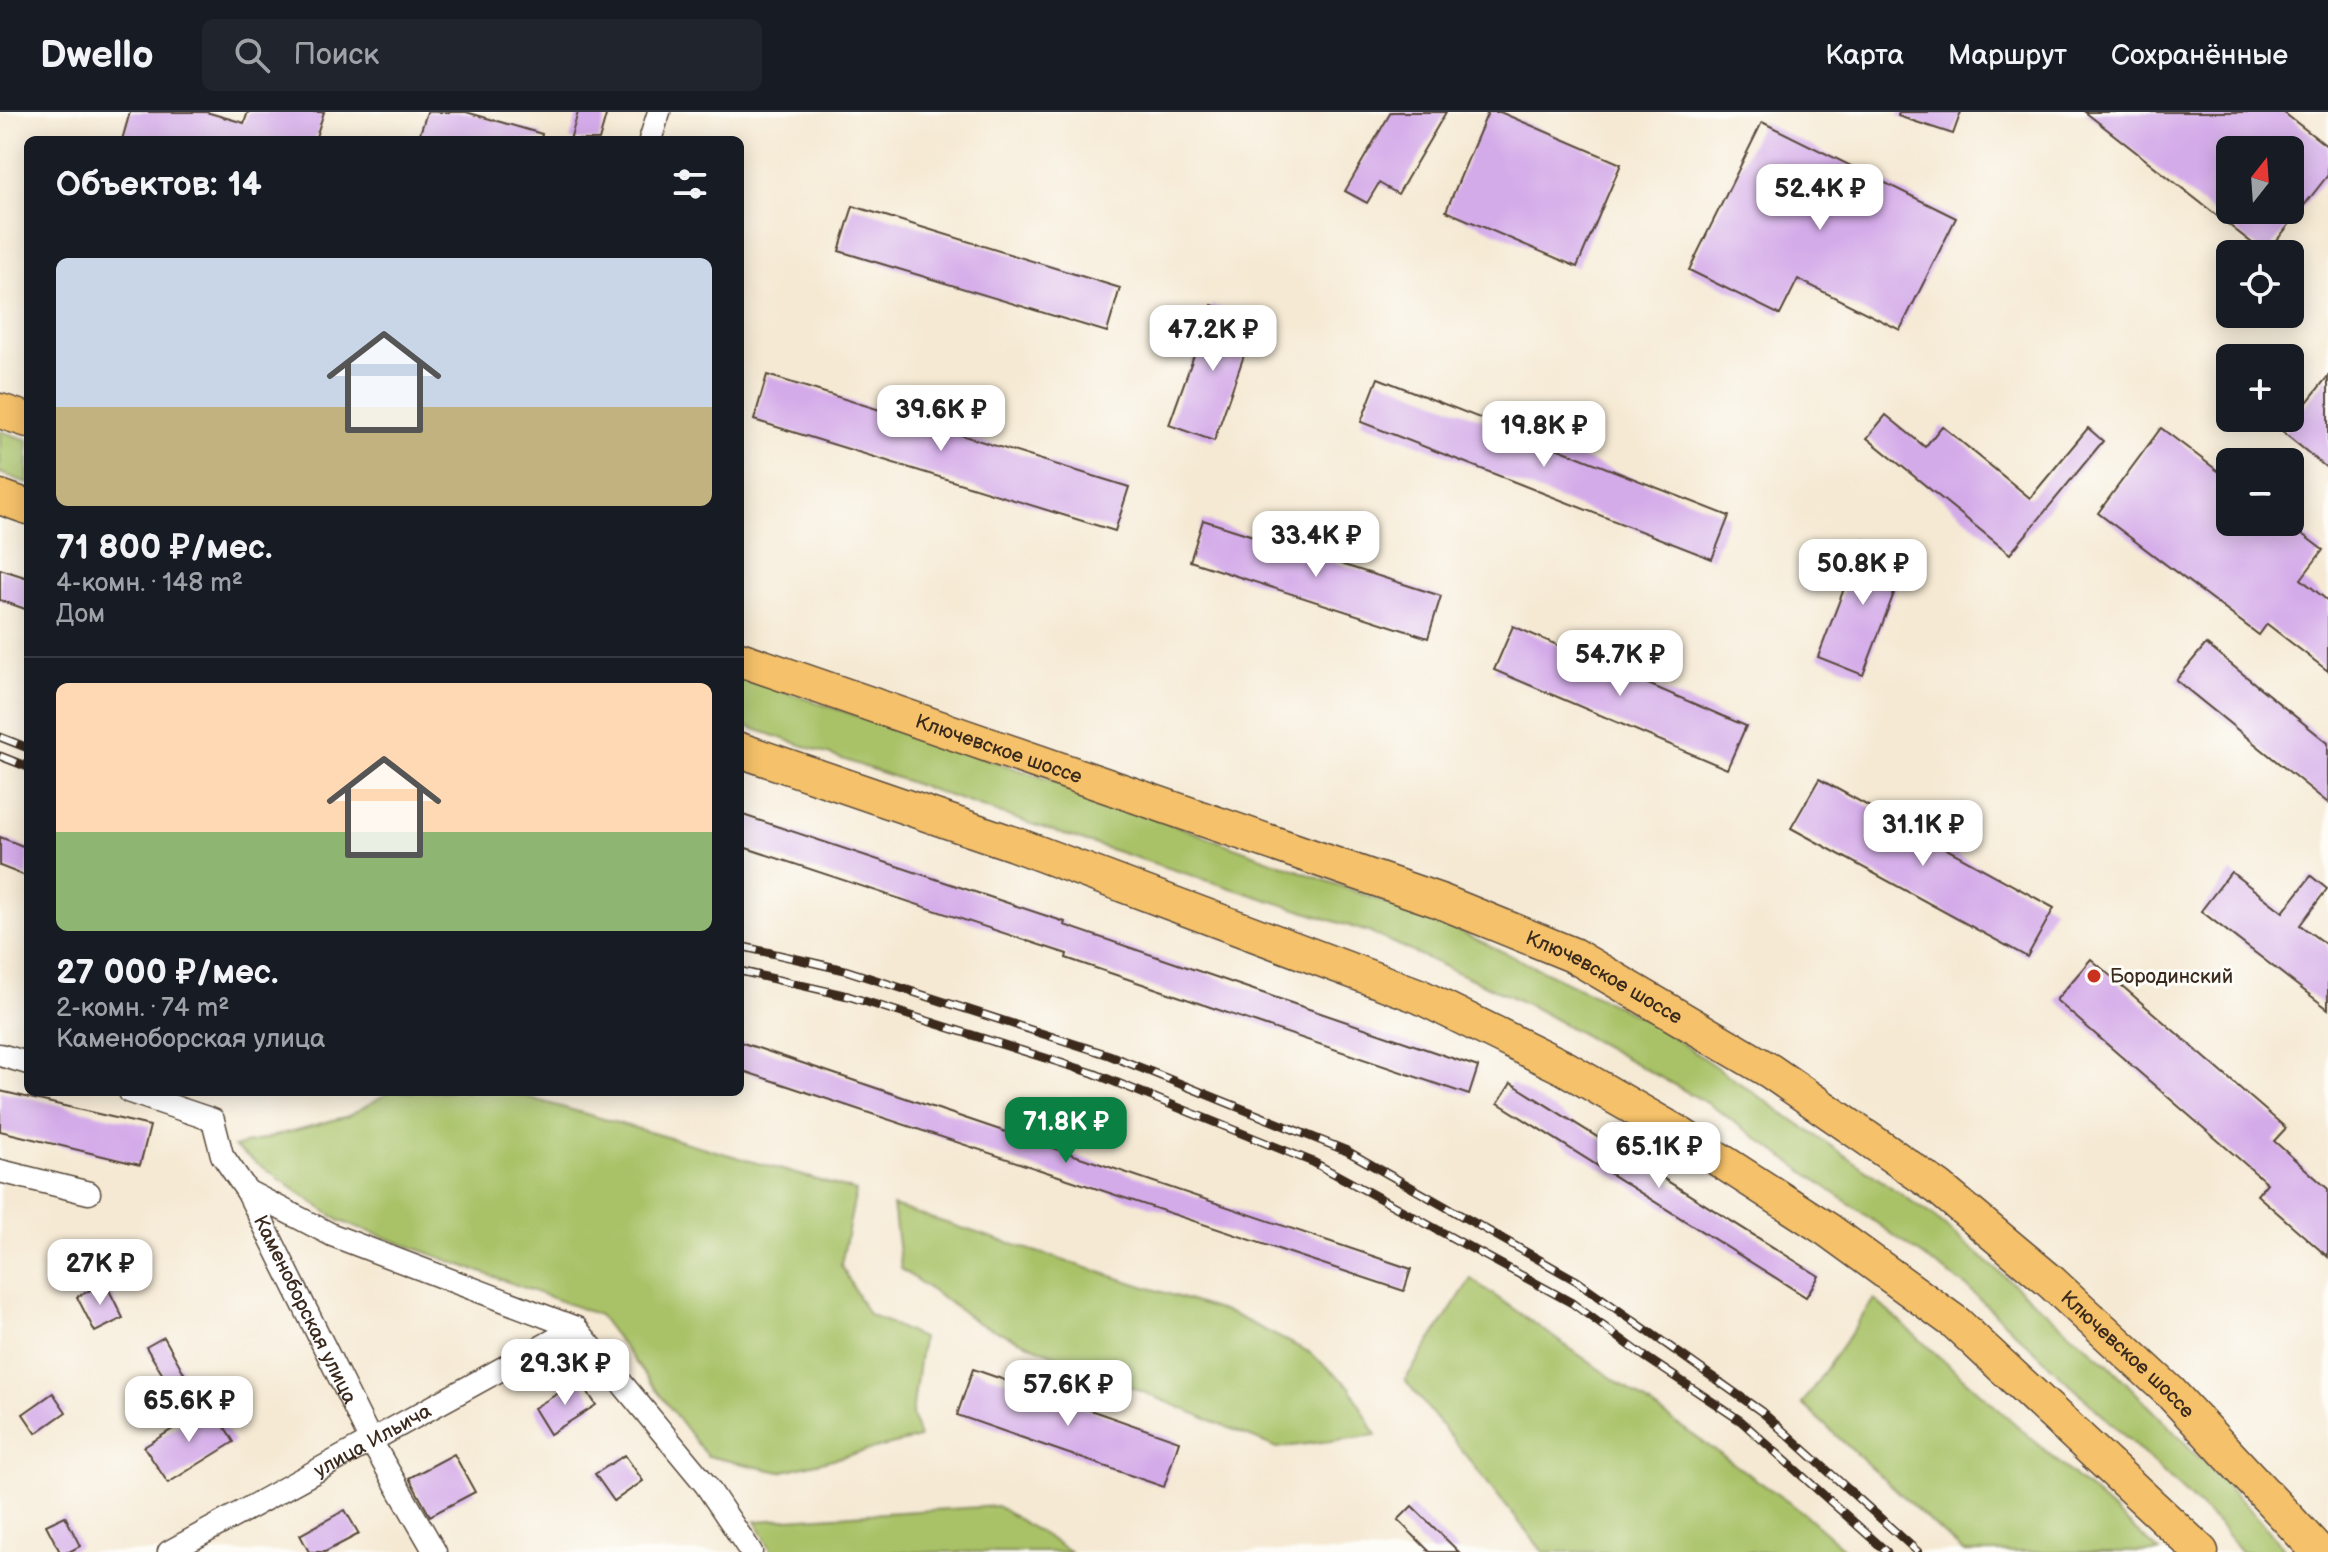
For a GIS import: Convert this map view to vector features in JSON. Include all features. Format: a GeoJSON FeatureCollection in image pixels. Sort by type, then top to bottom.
{"type":"FeatureCollection","features":[{"type":"Feature","properties":{"kind":"main road"},"geometry":{"type":"LineString","coordinates":[[0,411],[24,419]]}},
{"type":"Feature","properties":{"kind":"main road"},"geometry":{"type":"LineString","coordinates":[[0,497],[24,506]]}},
{"type":"Feature","properties":{"kind":"main road","name":"Ключевское шоссе"},"geometry":{"type":"LineString","coordinates":[[744,660],[1440,901],[1573,955],[1770,1071],[1939,1188],[2050,1281],[2170,1392],[2319,1552]]}},
{"type":"Feature","properties":{"kind":"main road"},"geometry":{"type":"LineString","coordinates":[[744,751],[1014,844],[1419,996],[1565,1068],[1681,1135],[1828,1230],[1956,1323],[2201,1552]]}},
{"type":"Feature","properties":{"kind":"street"},"geometry":{"type":"LineString","coordinates":[[651,136],[659,112]]}},
{"type":"Feature","properties":{"kind":"street"},"geometry":{"type":"LineString","coordinates":[[0,1055],[24,1062]]}},
{"type":"Feature","properties":{"kind":"street","name":"Каменоборская улица"},"geometry":{"type":"LineString","coordinates":[[142,1096],[213,1120],[222,1155],[247,1191],[371,1441],[435,1552]]}},
{"type":"Feature","properties":{"kind":"street"},"geometry":{"type":"LineString","coordinates":[[0,1171],[89,1193]]}},
{"type":"Feature","properties":{"kind":"street"},"geometry":{"type":"LineString","coordinates":[[247,1191],[332,1235],[576,1328],[706,1485],[751,1552]]}},
{"type":"Feature","properties":{"kind":"street","name":"улица Ильича"},"geometry":{"type":"LineString","coordinates":[[169,1552],[576,1328]]}},
{"type":"Feature","properties":{"kind":"green space"},"geometry":{"type":"Polygon","coordinates":[[[0,431],[24,439],[24,482],[0,473],[0,431]]]}},
{"type":"Feature","properties":{"kind":"green space"},"geometry":{"type":"Polygon","coordinates":[[[744,678],[1068,786],[1444,924],[1649,1021],[1933,1216],[2109,1365],[2259,1519],[2286,1552],[2241,1552],[2221,1527],[1968,1288],[1709,1104],[1529,1005],[1371,933],[1031,824],[744,725],[744,678]]]}},
{"type":"Feature","properties":{"kind":"green space"},"geometry":{"type":"Polygon","coordinates":[[[383,1096],[523,1096],[856,1191],[841,1265],[867,1313],[922,1338],[912,1414],[919,1438],[780,1472],[707,1456],[599,1315],[340,1221],[234,1147],[348,1116],[383,1096]]]}},
{"type":"Feature","properties":{"kind":"green space"},"geometry":{"type":"Polygon","coordinates":[[[893,1206],[1234,1315],[1309,1352],[1350,1387],[1376,1435],[1277,1448],[978,1323],[901,1269],[893,1206]]]}},
{"type":"Feature","properties":{"kind":"green space"},"geometry":{"type":"Polygon","coordinates":[[[1471,1279],[1801,1511],[1848,1552],[1543,1552],[1405,1380],[1471,1279]]]}},
{"type":"Feature","properties":{"kind":"green space"},"geometry":{"type":"Polygon","coordinates":[[[1874,1299],[2160,1552],[1963,1552],[1802,1404],[1874,1299]]]}},
{"type":"Feature","properties":{"kind":"green space"},"geometry":{"type":"Polygon","coordinates":[[[997,1506],[1071,1552],[772,1552],[756,1521],[997,1506]]]}},
{"type":"Feature","properties":{"kind":"building"},"geometry":{"type":"Polygon","coordinates":[[[130,112],[206,112],[244,123],[248,112],[324,112],[316,136],[123,136],[130,112]]]}},
{"type":"Feature","properties":{"kind":"building"},"geometry":{"type":"Polygon","coordinates":[[[427,112],[466,112],[542,134],[542,136],[419,136],[427,112]]]}},
{"type":"Feature","properties":{"kind":"building"},"geometry":{"type":"Polygon","coordinates":[[[578,112],[607,112],[600,136],[571,136],[578,112]]]}},
{"type":"Feature","properties":{"kind":"building"},"geometry":{"type":"Polygon","coordinates":[[[1391,112],[1446,112],[1398,194],[1379,183],[1367,203],[1345,191],[1391,112]]]}},
{"type":"Feature","properties":{"kind":"building"},"geometry":{"type":"Polygon","coordinates":[[[1488,112],[1500,112],[1621,164],[1577,267],[1446,211],[1488,112]]]}},
{"type":"Feature","properties":{"kind":"building"},"geometry":{"type":"Polygon","coordinates":[[[1899,112],[1961,112],[1953,134],[1898,116],[1899,112]]]}},
{"type":"Feature","properties":{"kind":"building"},"geometry":{"type":"Polygon","coordinates":[[[2085,112],[2283,112],[2328,147],[2328,175],[2304,206],[2304,136],[2216,136],[2216,215],[2085,112]]]}},
{"type":"Feature","properties":{"kind":"building"},"geometry":{"type":"Polygon","coordinates":[[[1762,122],[1956,218],[1900,330],[1798,279],[1780,315],[1689,270],[1762,122]]]}},
{"type":"Feature","properties":{"kind":"building"},"geometry":{"type":"Polygon","coordinates":[[[853,206],[1120,288],[1107,332],[839,251],[853,206]]]}},
{"type":"Feature","properties":{"kind":"building"},"geometry":{"type":"Polygon","coordinates":[[[2228,224],[2290,224],[2277,240],[2248,240],[2228,224]]]}},
{"type":"Feature","properties":{"kind":"building"},"geometry":{"type":"Polygon","coordinates":[[[1212,305],[1256,321],[1214,441],[1169,425],[1212,305]]]}},
{"type":"Feature","properties":{"kind":"building"},"geometry":{"type":"Polygon","coordinates":[[[767,375],[1129,487],[1115,531],[754,420],[767,375]]]}},
{"type":"Feature","properties":{"kind":"building"},"geometry":{"type":"Polygon","coordinates":[[[2328,376],[2328,469],[2283,432],[2304,432],[2304,406],[2328,376]]]}},
{"type":"Feature","properties":{"kind":"building"},"geometry":{"type":"Polygon","coordinates":[[[1378,378],[1729,516],[1712,559],[1361,422],[1378,378]]]}},
{"type":"Feature","properties":{"kind":"building"},"geometry":{"type":"Polygon","coordinates":[[[1886,415],[1925,447],[1942,426],[2030,498],[2088,428],[2103,441],[2010,554],[1867,438],[1886,415]]]}},
{"type":"Feature","properties":{"kind":"building"},"geometry":{"type":"Polygon","coordinates":[[[2161,428],[2216,469],[2216,536],[2304,536],[2323,550],[2301,579],[2328,601],[2328,671],[2267,624],[2259,635],[2098,513],[2161,428]]]}},
{"type":"Feature","properties":{"kind":"building"},"geometry":{"type":"Polygon","coordinates":[[[1203,520],[1441,596],[1428,638],[1190,561],[1203,520]]]}},
{"type":"Feature","properties":{"kind":"building"},"geometry":{"type":"Polygon","coordinates":[[[1863,539],[1908,556],[1863,675],[1818,657],[1863,539]]]}},
{"type":"Feature","properties":{"kind":"building"},"geometry":{"type":"Polygon","coordinates":[[[0,569],[24,577],[24,609],[0,600],[0,569]]]}},
{"type":"Feature","properties":{"kind":"building"},"geometry":{"type":"Polygon","coordinates":[[[1513,626],[1746,726],[1727,769],[1494,670],[1513,626]]]}},
{"type":"Feature","properties":{"kind":"building"},"geometry":{"type":"Polygon","coordinates":[[[2206,644],[2328,743],[2328,803],[2176,680],[2206,644]]]}},
{"type":"Feature","properties":{"kind":"building"},"geometry":{"type":"Polygon","coordinates":[[[1819,779],[2054,908],[2027,957],[1791,828],[1819,779]]]}},
{"type":"Feature","properties":{"kind":"building"},"geometry":{"type":"Polygon","coordinates":[[[744,815],[1065,922],[1064,925],[1478,1067],[1469,1095],[1066,958],[1067,954],[744,847],[744,815]]]}},
{"type":"Feature","properties":{"kind":"building"},"geometry":{"type":"Polygon","coordinates":[[[0,837],[24,846],[24,875],[0,866],[0,837]]]}},
{"type":"Feature","properties":{"kind":"building"},"geometry":{"type":"Polygon","coordinates":[[[2231,872],[2283,912],[2311,876],[2327,889],[2300,925],[2328,946],[2328,1009],[2201,911],[2231,872]]]}},
{"type":"Feature","properties":{"kind":"building"},"geometry":{"type":"Polygon","coordinates":[[[2091,959],[2286,1128],[2274,1141],[2328,1189],[2328,1257],[2257,1195],[2267,1183],[2056,1000],[2091,959]]]}},
{"type":"Feature","properties":{"kind":"building"},"geometry":{"type":"Polygon","coordinates":[[[744,1043],[1411,1269],[1404,1291],[744,1071],[744,1043]]]}},
{"type":"Feature","properties":{"kind":"building"},"geometry":{"type":"Polygon","coordinates":[[[1511,1083],[1819,1276],[1806,1297],[1498,1103],[1511,1083]]]}},
{"type":"Feature","properties":{"kind":"building"},"geometry":{"type":"Polygon","coordinates":[[[0,1091],[150,1126],[140,1165],[0,1131],[0,1091]]]}},
{"type":"Feature","properties":{"kind":"building"},"geometry":{"type":"Polygon","coordinates":[[[105,1282],[123,1318],[95,1332],[77,1297],[105,1282]]]}},
{"type":"Feature","properties":{"kind":"building"},"geometry":{"type":"Polygon","coordinates":[[[164,1337],[184,1373],[167,1382],[146,1347],[164,1337]]]}},
{"type":"Feature","properties":{"kind":"building"},"geometry":{"type":"Polygon","coordinates":[[[973,1369],[1179,1441],[1164,1487],[957,1415],[973,1369]]]}},
{"type":"Feature","properties":{"kind":"building"},"geometry":{"type":"Polygon","coordinates":[[[580,1380],[596,1405],[550,1434],[534,1408],[580,1380]]]}},
{"type":"Feature","properties":{"kind":"building"},"geometry":{"type":"Polygon","coordinates":[[[53,1393],[66,1412],[36,1433],[23,1414],[53,1393]]]}},
{"type":"Feature","properties":{"kind":"building"},"geometry":{"type":"Polygon","coordinates":[[[211,1405],[234,1442],[168,1483],[144,1447],[211,1405]]]}},
{"type":"Feature","properties":{"kind":"building"},"geometry":{"type":"Polygon","coordinates":[[[454,1454],[475,1492],[430,1516],[409,1478],[454,1454]]]}},
{"type":"Feature","properties":{"kind":"building"},"geometry":{"type":"Polygon","coordinates":[[[625,1455],[643,1481],[614,1501],[595,1474],[625,1455]]]}},
{"type":"Feature","properties":{"kind":"building"},"geometry":{"type":"Polygon","coordinates":[[[1412,1506],[1459,1552],[1430,1552],[1398,1520],[1412,1506]]]}},
{"type":"Feature","properties":{"kind":"building"},"geometry":{"type":"Polygon","coordinates":[[[345,1510],[359,1534],[325,1552],[309,1552],[300,1535],[345,1510]]]}},
{"type":"Feature","properties":{"kind":"building"},"geometry":{"type":"Polygon","coordinates":[[[65,1516],[80,1546],[69,1552],[60,1552],[46,1525],[65,1516]]]}},
{"type":"Feature","properties":{"kind":"railway"},"geometry":{"type":"LineString","coordinates":[[0,737],[24,746]]}},
{"type":"Feature","properties":{"kind":"railway"},"geometry":{"type":"LineString","coordinates":[[0,756],[24,765]]}},
{"type":"Feature","properties":{"kind":"railway"},"geometry":{"type":"LineString","coordinates":[[744,947],[845,970],[1109,1055],[1347,1151],[1577,1281],[1762,1412],[1918,1552]]}},
{"type":"Feature","properties":{"kind":"railway"},"geometry":{"type":"LineString","coordinates":[[744,972],[848,996],[1093,1073],[1313,1162],[1572,1303],[1741,1421],[1887,1552]]}},
{"type":"Feature","properties":{"kind":"place","name":"Бородинский"},"geometry":{"type":"Point","coordinates":[2094,976]}}]}
